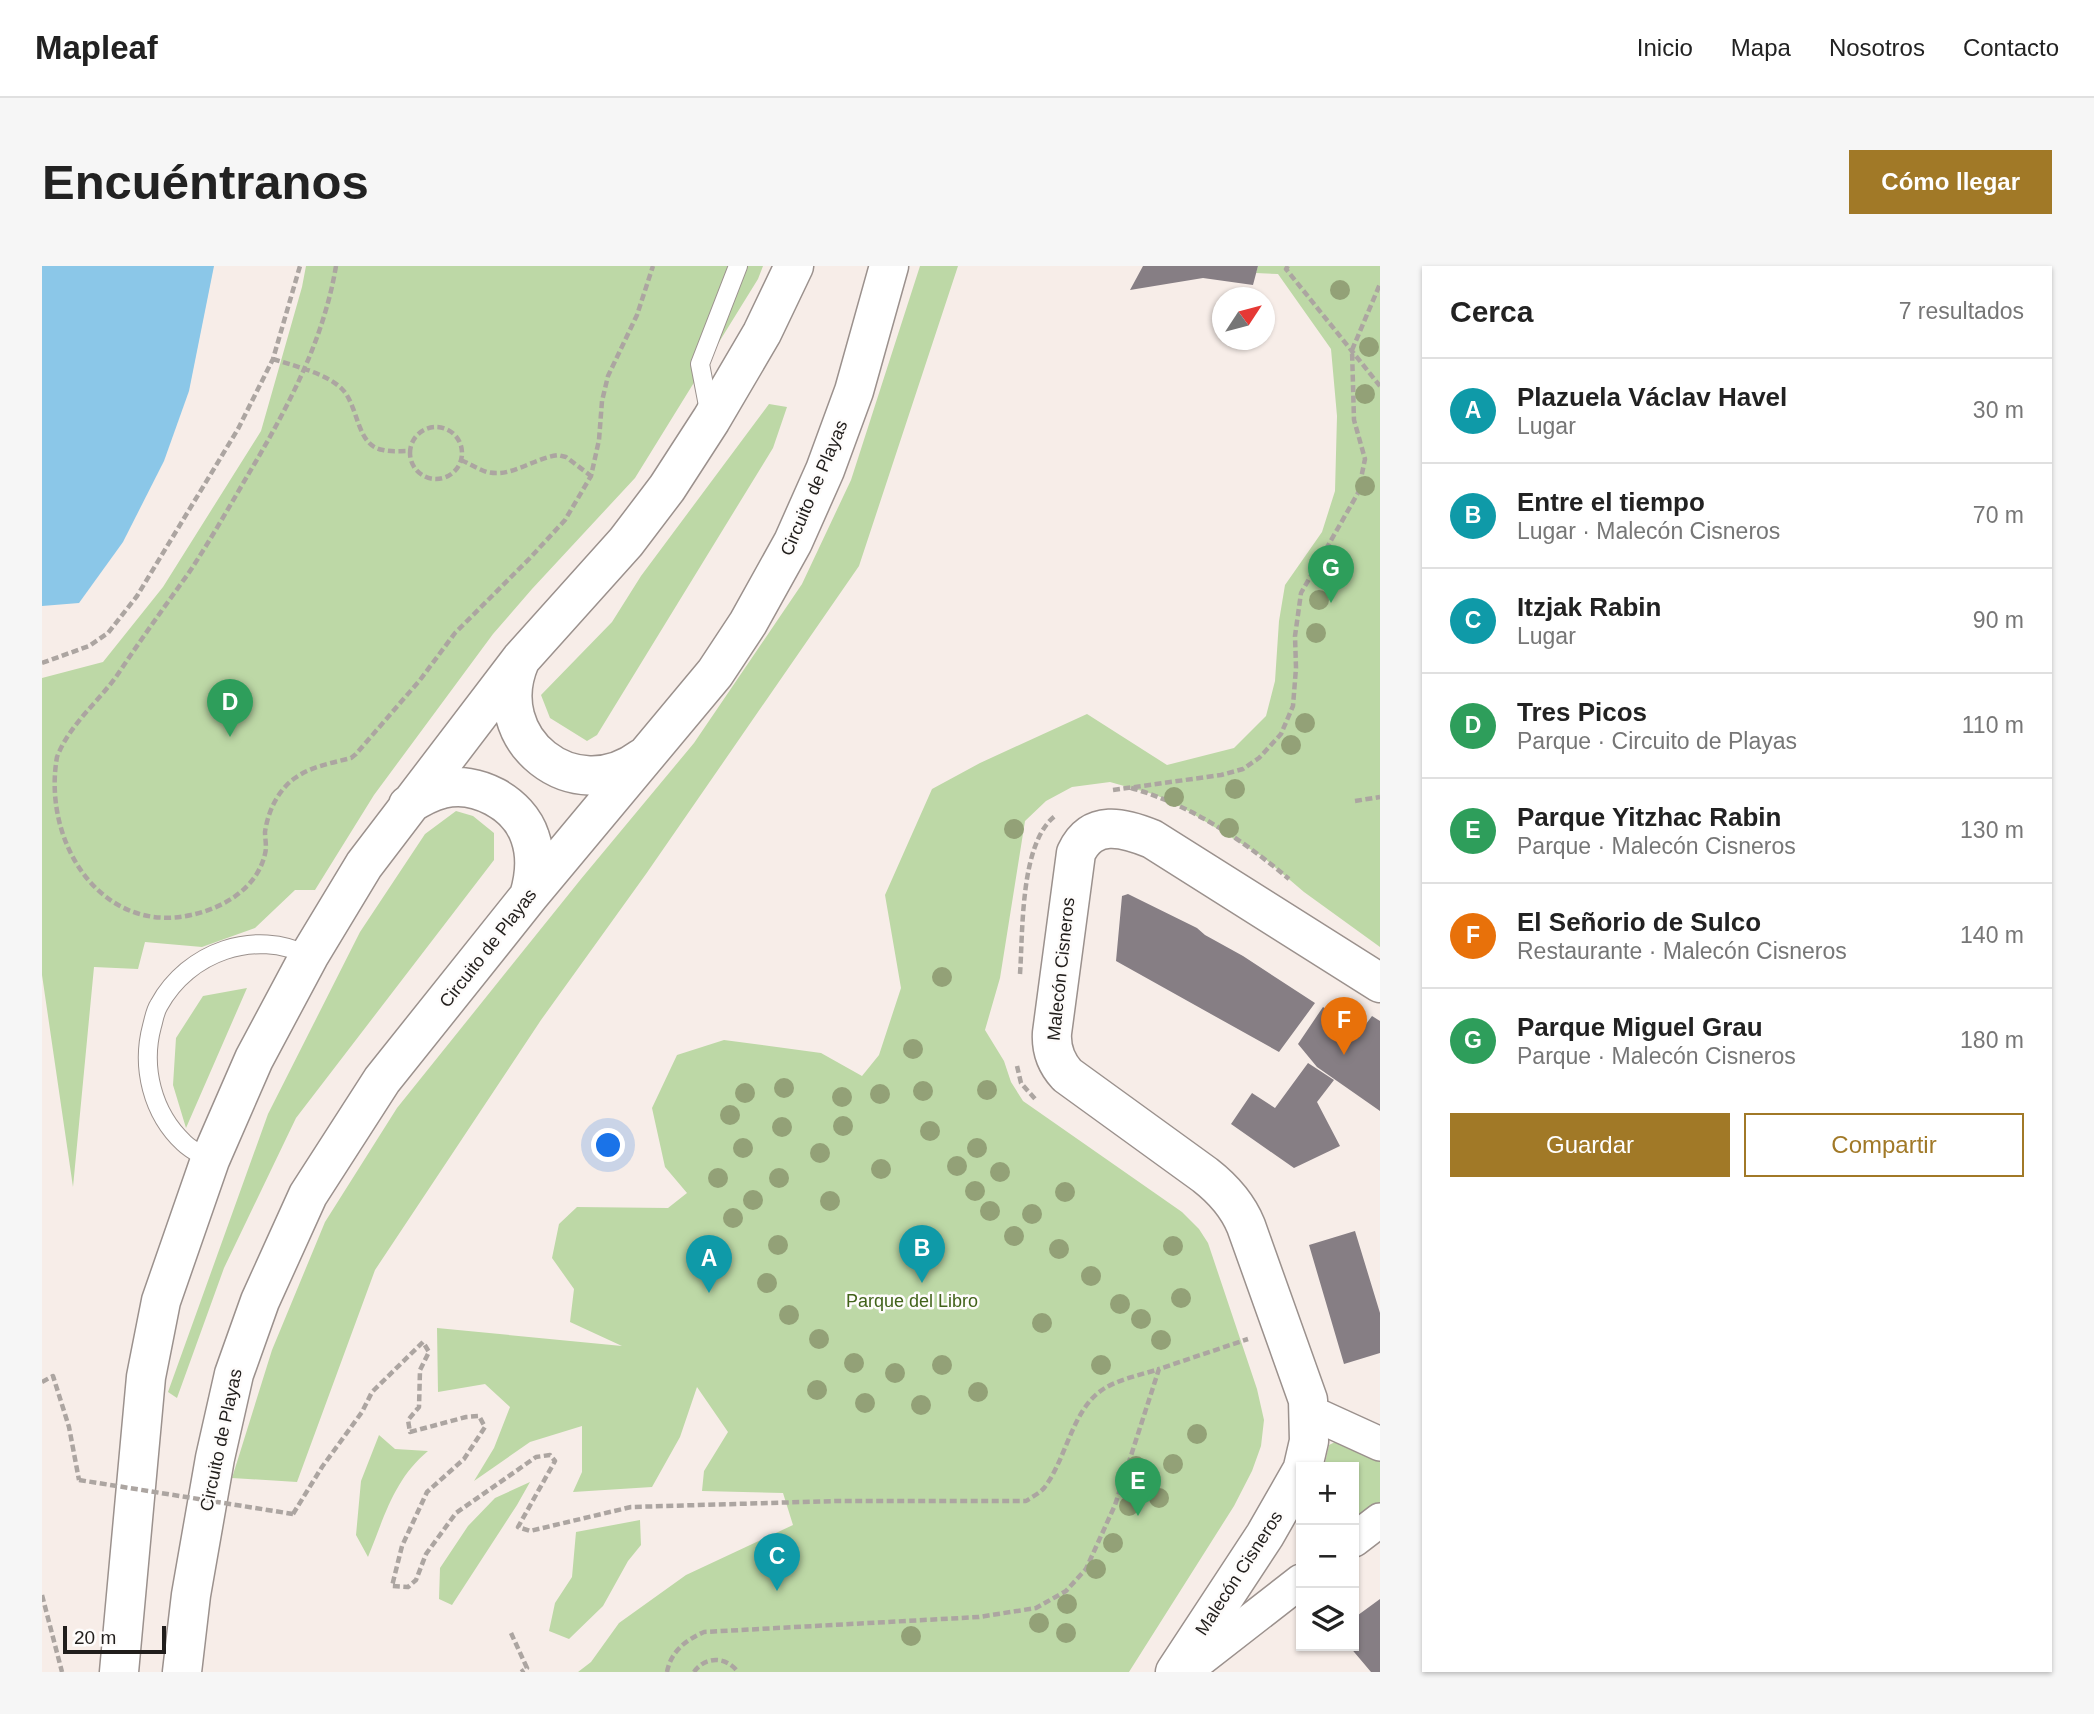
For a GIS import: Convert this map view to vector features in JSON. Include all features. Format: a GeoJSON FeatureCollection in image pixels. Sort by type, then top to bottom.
{"type":"FeatureCollection","features":[{"type":"Feature","properties":{"kind":"main road"},"geometry":{"type":"LineString","coordinates":[[119,1672],[146,1377],[161,1301],[210,1160],[254,1059],[309,956],[364,865],[520,659],[626,542],[667,488],[762,333],[794,266]]}},
{"type":"Feature","properties":{"kind":"main road","name":"Circuito de Playas"},"geometry":{"type":"LineString","coordinates":[[182,1672],[191,1595],[212,1472],[234,1374],[260,1301],[307,1195],[382,1080],[529,895],[715,673],[748,623],[793,542],[825,470],[854,391],[889,266]]}},
{"type":"Feature","properties":{"kind":"main road"},"geometry":{"type":"LineString","coordinates":[[520,659],[512,679],[511,702],[517,725],[528,744],[545,761],[565,771],[588,776],[611,774],[632,765],[650,751]]}},
{"type":"Feature","properties":{"kind":"main road"},"geometry":{"type":"LineString","coordinates":[[407,806],[425,794],[455,787],[485,792],[504,802],[519,816],[530,835],[535,875],[529,895]]}},
{"type":"Feature","properties":{"kind":"main road","name":"Malecón Cisneros"},"geometry":{"type":"LineString","coordinates":[[1304,1462],[1310,1441],[1310,1412],[1304,1389],[1260,1331],[1246,1226],[1228,1195],[1205,1175],[1067,1075],[1056,1060],[1052,1033],[1076,853],[1088,835],[1107,829],[1128,830],[1152,839],[1380,983]]}},
{"type":"Feature","properties":{"kind":"main road","name":"Malecón Cisneros"},"geometry":{"type":"LineString","coordinates":[[1175,1672],[1265,1535],[1296,1481]]}},
{"type":"Feature","properties":{"kind":"street"},"geometry":{"type":"LineString","coordinates":[[1310,1412],[1380,1444]]}},
{"type":"Feature","properties":{"kind":"street"},"geometry":{"type":"LineString","coordinates":[[1359,1536],[1380,1520]]}},
{"type":"Feature","properties":{"kind":"street"},"geometry":{"type":"LineString","coordinates":[[1184,1672],[1296,1585]]}},
{"type":"Feature","properties":{"kind":"lane"},"geometry":{"type":"LineString","coordinates":[[711,420],[700,364],[738,266]]}},
{"type":"Feature","properties":{"kind":"lane"},"geometry":{"type":"LineString","coordinates":[[210,1160],[184,1143],[161,1115],[149,1081],[147,1045],[158,1006],[181,975],[215,953],[253,943],[292,947],[309,956]]}},
{"type":"Feature","properties":{"kind":"path"},"geometry":{"type":"LineString","coordinates":[[42,663],[89,646],[108,633],[136,596],[238,429],[273,359],[300,266]]}},
{"type":"Feature","properties":{"kind":"path"},"geometry":{"type":"LineString","coordinates":[[50,802],[52,773],[67,738],[79,720],[107,690],[195,562],[266,444],[304,370],[325,319],[336,266]]}},
{"type":"Feature","properties":{"kind":"path"},"geometry":{"type":"LineString","coordinates":[[76,874],[97,895],[114,905],[151,917],[171,918],[190,915],[227,902],[257,876],[266,851],[268,818],[283,789],[308,770],[351,758],[356,754],[420,680],[455,633],[565,520],[592,476],[608,376],[638,315],[653,266]]}},
{"type":"Feature","properties":{"kind":"path"},"geometry":{"type":"LineString","coordinates":[[1288,266],[1286,269],[1380,386]]}},
{"type":"Feature","properties":{"kind":"path"},"geometry":{"type":"LineString","coordinates":[[1101,793],[1127,786],[1221,775],[1243,769],[1259,758],[1281,734],[1293,706],[1297,668],[1294,636],[1301,593],[1319,559],[1343,524],[1358,493],[1365,459],[1354,420],[1352,350],[1380,284]]}},
{"type":"Feature","properties":{"kind":"path"},"geometry":{"type":"LineString","coordinates":[[273,359],[340,386],[349,397],[362,432],[374,447],[410,451]]}},
{"type":"Feature","properties":{"kind":"path"},"geometry":{"type":"LineString","coordinates":[[441,427],[456,436],[460,443],[461,460],[458,468],[445,478],[429,478],[415,468],[410,451],[412,443],[424,430],[441,427]]}},
{"type":"Feature","properties":{"kind":"path"},"geometry":{"type":"LineString","coordinates":[[461,460],[496,473],[508,472],[558,455],[592,476]]}},
{"type":"Feature","properties":{"kind":"path"},"geometry":{"type":"LineString","coordinates":[[1355,801],[1380,797]]}},
{"type":"Feature","properties":{"kind":"path"},"geometry":{"type":"LineString","coordinates":[[1020,978],[1028,871],[1036,839],[1049,820],[1059,812]]}},
{"type":"Feature","properties":{"kind":"path"},"geometry":{"type":"LineString","coordinates":[[1014,1055],[1021,1083],[1036,1100]]}},
{"type":"Feature","properties":{"kind":"path"},"geometry":{"type":"LineString","coordinates":[[42,1382],[53,1376],[69,1427],[79,1480],[293,1514],[322,1466],[362,1412],[372,1392],[422,1342],[429,1352],[420,1370],[419,1407],[408,1420],[410,1432],[466,1416],[480,1416],[485,1427],[464,1459],[427,1492],[402,1546],[391,1586],[408,1587],[416,1580],[426,1554],[456,1513],[536,1457],[550,1455],[555,1461],[518,1527],[530,1531],[631,1507],[837,1500],[1026,1501],[1043,1489],[1089,1403],[1102,1390],[1260,1331]]}},
{"type":"Feature","properties":{"kind":"path"},"geometry":{"type":"LineString","coordinates":[[667,1672],[675,1652],[688,1639],[704,1632],[979,1617],[1036,1608],[1066,1591],[1086,1569],[1115,1505],[1159,1369]]}},
{"type":"Feature","properties":{"kind":"path"},"geometry":{"type":"LineString","coordinates":[[42,1595],[62,1672]]}},
{"type":"Feature","properties":{"kind":"path"},"geometry":{"type":"LineString","coordinates":[[511,1633],[527,1668],[521,1672]]}},
{"type":"Feature","properties":{"kind":"path"},"geometry":{"type":"LineString","coordinates":[[694,1672],[703,1662],[711,1660],[727,1662],[738,1672]]}},
{"type":"Feature","properties":{"kind":"green space"},"geometry":{"type":"Polygon","coordinates":[[[306,266],[763,266],[758,279],[635,478],[493,634],[374,795],[315,890],[295,890],[255,928],[202,947],[145,942],[138,969],[94,967],[73,1187],[42,975],[42,678],[103,662],[163,587],[261,431],[306,266]]]}},
{"type":"Feature","properties":{"kind":"green space"},"geometry":{"type":"Polygon","coordinates":[[[920,266],[958,266],[859,566],[646,874],[541,1020],[375,1270],[297,1482],[232,1478],[272,1350],[325,1222],[397,1108],[694,743],[802,584],[851,480],[920,266]]]}},
{"type":"Feature","properties":{"kind":"green space","name":"Parque del Libro"},"geometry":{"type":"Polygon","coordinates":[[[1258,266],[1380,266],[1380,947],[1304,892],[1263,857],[1185,809],[1156,795],[1110,782],[1072,787],[1046,801],[1025,821],[1000,978],[985,1030],[1004,1061],[1011,1082],[1023,1101],[1182,1212],[1199,1229],[1208,1243],[1257,1389],[1264,1420],[1261,1446],[1252,1471],[1234,1506],[1129,1672],[578,1672],[591,1662],[619,1623],[686,1575],[793,1525],[783,1493],[702,1491],[704,1471],[728,1432],[697,1387],[680,1437],[652,1487],[573,1492],[582,1472],[582,1426],[530,1442],[474,1481],[494,1448],[510,1407],[485,1384],[438,1392],[437,1328],[622,1346],[570,1322],[574,1289],[552,1258],[559,1224],[577,1207],[668,1208],[687,1193],[665,1167],[652,1108],[677,1055],[724,1040],[821,1053],[862,1076],[879,1055],[901,988],[885,895],[932,789],[980,763],[1087,714],[1167,765],[1234,748],[1266,716],[1275,681],[1279,621],[1285,585],[1322,532],[1335,491],[1337,416],[1331,349],[1278,274],[1256,273],[1258,266]]]}},
{"type":"Feature","properties":{"kind":"green space"},"geometry":{"type":"Polygon","coordinates":[[[769,404],[787,407],[773,448],[597,735],[587,741],[550,718],[541,695],[612,622],[641,576],[769,404]]]}},
{"type":"Feature","properties":{"kind":"green space"},"geometry":{"type":"Polygon","coordinates":[[[456,811],[473,816],[494,833],[494,860],[296,1118],[224,1268],[177,1398],[168,1392],[268,1114],[360,932],[425,834],[456,811]]]}},
{"type":"Feature","properties":{"kind":"green space"},"geometry":{"type":"Polygon","coordinates":[[[247,988],[186,1128],[173,1085],[176,1038],[203,996],[247,988]]]}},
{"type":"Feature","properties":{"kind":"green space"},"geometry":{"type":"Polygon","coordinates":[[[379,1435],[395,1449],[428,1451],[416,1462],[398,1487],[368,1557],[356,1535],[361,1481],[379,1435]]]}},
{"type":"Feature","properties":{"kind":"green space"},"geometry":{"type":"Polygon","coordinates":[[[1343,1442],[1380,1456],[1380,1504],[1359,1521],[1359,1462],[1325,1462],[1329,1445],[1343,1442]]]}},
{"type":"Feature","properties":{"kind":"green space"},"geometry":{"type":"Polygon","coordinates":[[[530,1482],[452,1605],[439,1599],[440,1568],[468,1526],[495,1498],[530,1482]]]}},
{"type":"Feature","properties":{"kind":"green space"},"geometry":{"type":"Polygon","coordinates":[[[640,1520],[641,1545],[628,1561],[603,1606],[569,1639],[549,1631],[555,1603],[572,1577],[576,1532],[640,1520]]]}},
{"type":"Feature","properties":{"kind":"water"},"geometry":{"type":"Polygon","coordinates":[[[42,266],[214,266],[189,391],[164,461],[123,542],[79,603],[42,606],[42,266]]]}},
{"type":"Feature","properties":{"kind":"building"},"geometry":{"type":"Polygon","coordinates":[[[1143,266],[1258,266],[1253,285],[1203,278],[1130,290],[1143,266]]]}},
{"type":"Feature","properties":{"kind":"building"},"geometry":{"type":"Polygon","coordinates":[[[1128,894],[1197,928],[1315,1003],[1279,1052],[1116,961],[1122,896],[1128,894]]]}},
{"type":"Feature","properties":{"kind":"building"},"geometry":{"type":"Polygon","coordinates":[[[1323,1007],[1360,1032],[1372,1016],[1380,1021],[1380,1111],[1317,1067],[1298,1044],[1323,1007]]]}},
{"type":"Feature","properties":{"kind":"building"},"geometry":{"type":"Polygon","coordinates":[[[1308,1063],[1334,1080],[1317,1102],[1340,1146],[1294,1168],[1231,1124],[1252,1093],[1275,1108],[1308,1063]]]}},
{"type":"Feature","properties":{"kind":"building"},"geometry":{"type":"Polygon","coordinates":[[[1355,1231],[1380,1313],[1380,1353],[1344,1364],[1309,1245],[1355,1231]]]}},
{"type":"Feature","properties":{"kind":"building"},"geometry":{"type":"Polygon","coordinates":[[[1380,1599],[1380,1672],[1371,1672],[1353,1651],[1359,1651],[1359,1614],[1380,1599]]]}},
{"type":"Feature","properties":{"kind":"place","name":"Parque Miguel Grau"},"geometry":{"type":"Point","coordinates":[1331,603]}},
{"type":"Feature","properties":{"kind":"place","name":"Tres Picos"},"geometry":{"type":"Point","coordinates":[230,737]}},
{"type":"Feature","properties":{"kind":"place","name":"El Señorio de Sulco"},"geometry":{"type":"Point","coordinates":[1344,1055]}},
{"type":"Feature","properties":{"kind":"place","name":"Entre el tiempo"},"geometry":{"type":"Point","coordinates":[922,1283]}},
{"type":"Feature","properties":{"kind":"place","name":"Plazuela Václav Havel"},"geometry":{"type":"Point","coordinates":[709,1293]}},
{"type":"Feature","properties":{"kind":"place","name":"Parque Yitzhac Rabin"},"geometry":{"type":"Point","coordinates":[1138,1516]}},
{"type":"Feature","properties":{"kind":"place","name":"Itzjak Rabin"},"geometry":{"type":"Point","coordinates":[777,1591]}}]}
